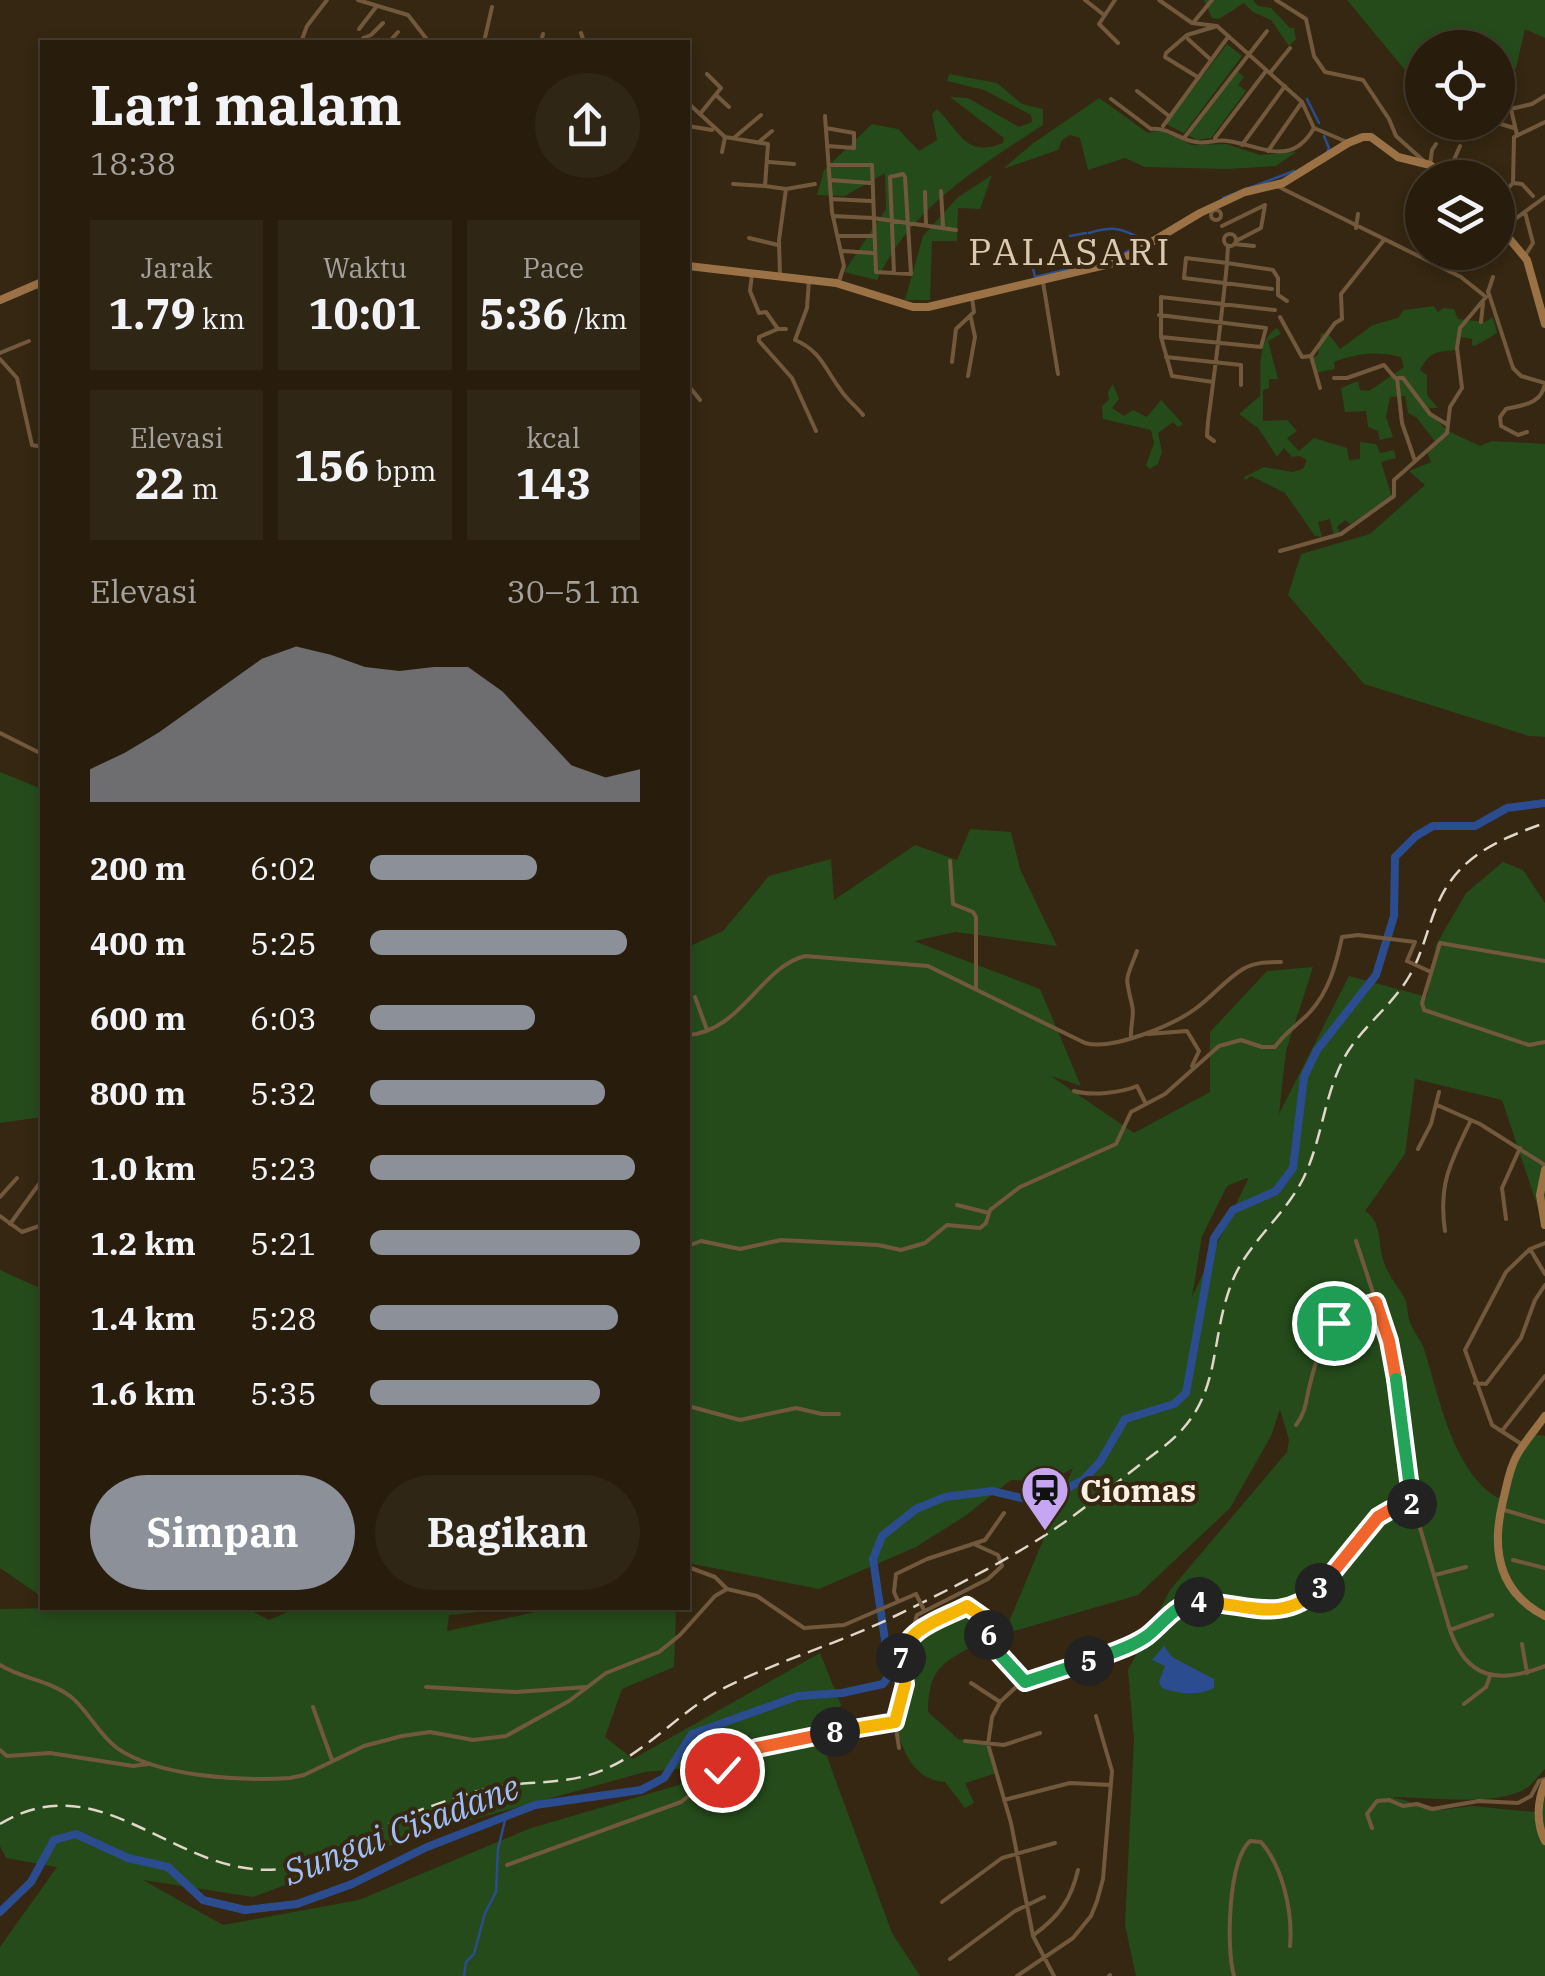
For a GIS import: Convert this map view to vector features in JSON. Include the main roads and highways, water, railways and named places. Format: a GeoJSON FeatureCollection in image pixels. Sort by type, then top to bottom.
{"type":"FeatureCollection","features":[{"type":"Feature","properties":{"kind":"main road"},"geometry":{"type":"LineString","coordinates":[[690,266],[838,284],[913,307],[972,298],[1118,262],[1173,227],[1245,192],[1275,185],[1302,172],[1348,142],[1371,137],[1398,157],[1409,160]]}},
{"type":"Feature","properties":{"kind":"main road"},"geometry":{"type":"LineString","coordinates":[[1515,246],[1524,256],[1545,324]]}},
{"type":"Feature","properties":{"kind":"main road"},"geometry":{"type":"LineString","coordinates":[[0,300],[40,283]]}},
{"type":"Feature","properties":{"kind":"main road"},"geometry":{"type":"LineString","coordinates":[[1545,1167],[1540,1195],[1545,1225]]}},
{"type":"Feature","properties":{"kind":"main road"},"geometry":{"type":"LineString","coordinates":[[1545,1416],[1510,1470],[1497,1539],[1502,1572],[1516,1596],[1545,1616]]}},
{"type":"Feature","properties":{"kind":"main road"},"geometry":{"type":"LineString","coordinates":[[1545,1781],[1539,1806],[1545,1842]]}},
{"type":"Feature","properties":{"kind":"water"},"geometry":{"type":"Polygon","coordinates":[[[1164,1646],[1172,1657],[1214,1679],[1214,1688],[1188,1693],[1162,1688],[1159,1682],[1165,1666],[1152,1660],[1164,1646]]]}},
{"type":"Feature","properties":{"kind":"waterway"},"geometry":{"type":"LineString","coordinates":[[1307,99],[1319,123]]}},
{"type":"Feature","properties":{"kind":"waterway"},"geometry":{"type":"LineString","coordinates":[[1324,136],[1327,152]]}},
{"type":"Feature","properties":{"kind":"waterway"},"geometry":{"type":"LineString","coordinates":[[1223,198],[1294,171]]}},
{"type":"Feature","properties":{"kind":"waterway"},"geometry":{"type":"LineString","coordinates":[[1089,233],[1115,229],[1146,240]]}},
{"type":"Feature","properties":{"kind":"waterway"},"geometry":{"type":"LineString","coordinates":[[1070,236],[1086,233]]}},
{"type":"Feature","properties":{"kind":"waterway"},"geometry":{"type":"LineString","coordinates":[[1075,268],[1137,246]]}},
{"type":"Feature","properties":{"kind":"waterway"},"geometry":{"type":"LineString","coordinates":[[1031,260],[1035,277],[1069,269]]}},
{"type":"Feature","properties":{"kind":"waterway","name":"Sungai Cisadane"},"geometry":{"type":"LineString","coordinates":[[0,1912],[31,1882],[54,1840],[76,1834],[128,1858],[168,1867],[203,1900],[245,1910],[297,1904],[535,1805],[641,1790],[664,1778],[692,1734],[798,1696],[842,1693],[883,1684],[890,1674],[873,1559],[882,1536],[916,1509],[945,1497],[992,1491],[1030,1500],[1054,1495],[1083,1480],[1100,1462],[1125,1419],[1174,1404],[1186,1393],[1214,1238],[1233,1210],[1276,1191],[1293,1168],[1304,1077],[1317,1050],[1376,975],[1394,916],[1395,857],[1433,826],[1475,826],[1507,808],[1545,803]]}},
{"type":"Feature","properties":{"kind":"waterway"},"geometry":{"type":"LineString","coordinates":[[464,1976],[466,1962],[474,1954],[485,1913],[496,1892],[498,1849],[506,1816]]}},
{"type":"Feature","properties":{"kind":"railway"},"geometry":{"type":"LineString","coordinates":[[0,1824],[37,1808],[73,1806],[107,1814],[208,1858],[244,1868],[282,1869],[300,1865],[336,1852],[405,1816],[462,1796],[502,1786],[578,1778],[603,1770],[634,1753],[722,1689],[893,1617],[1047,1534],[1162,1448],[1196,1411],[1211,1371],[1232,1282],[1247,1255],[1302,1181],[1341,1064],[1410,975],[1444,890],[1480,853],[1545,823]]}},
{"type":"Feature","properties":{"kind":"place","name":"Ciomas"},"geometry":{"type":"Point","coordinates":[1045,1532]}},
{"type":"Feature","properties":{"kind":"district","name":"PALASARI"},"geometry":{"type":"Point","coordinates":[1070,250]}}]}
